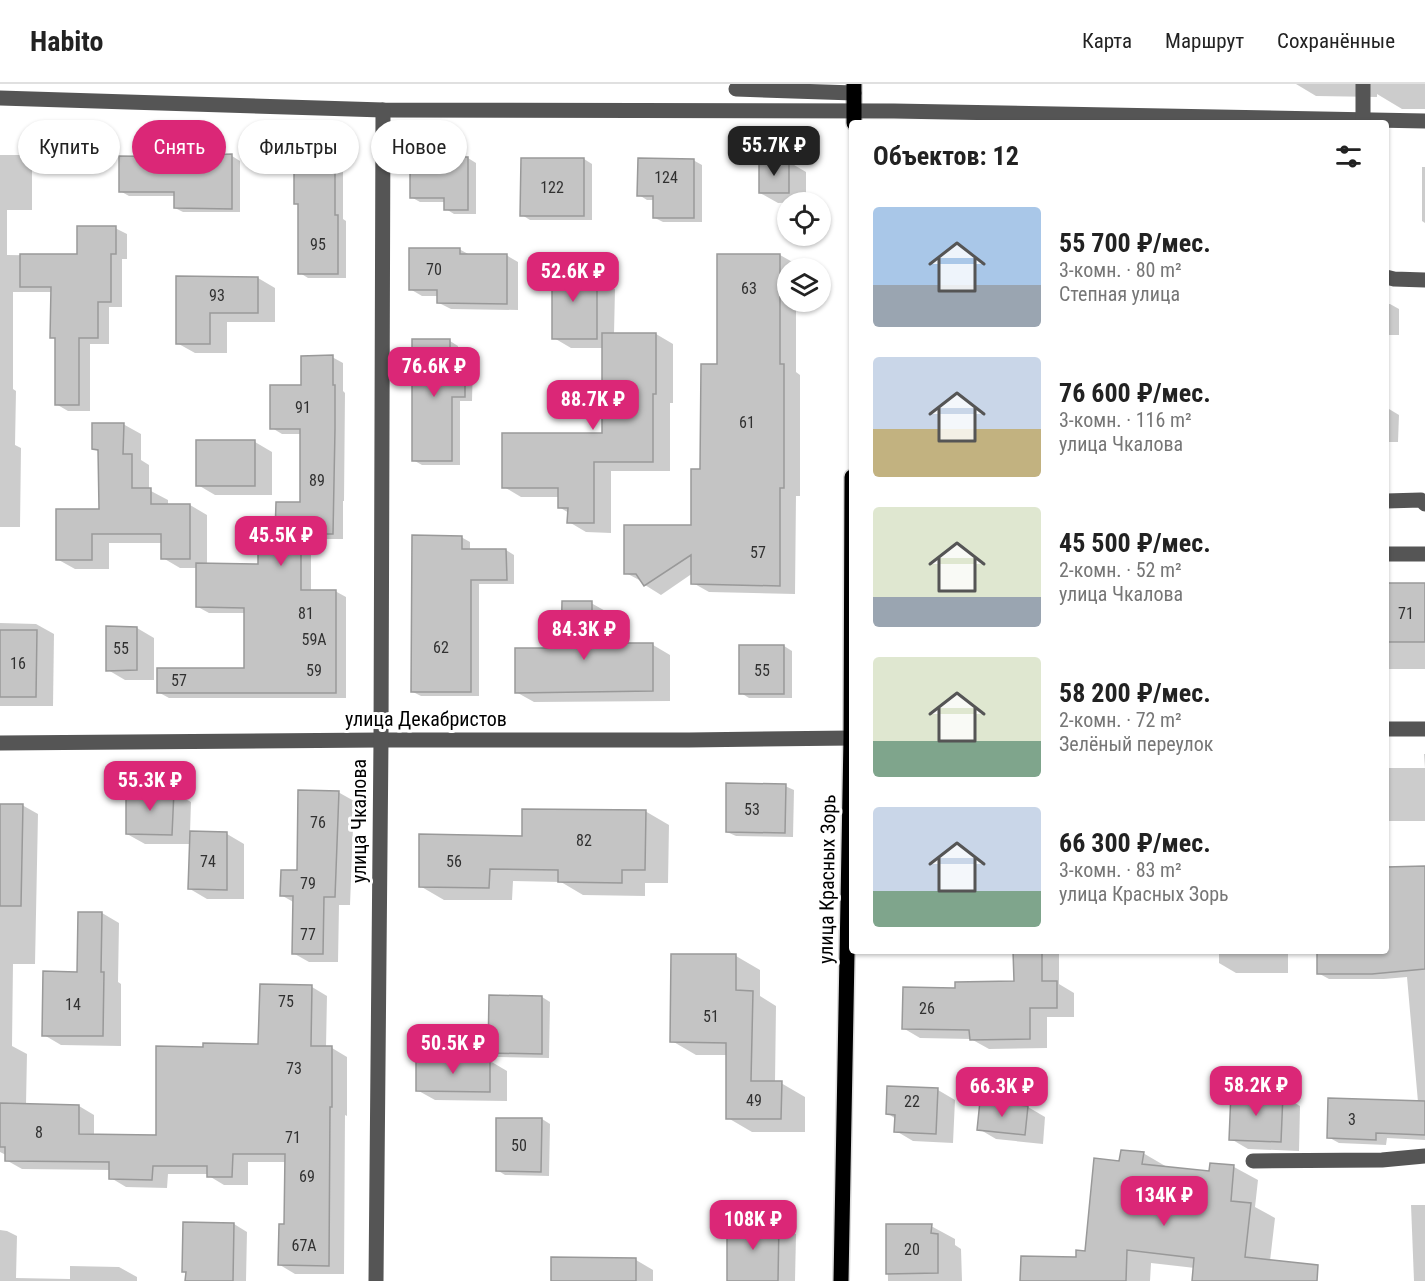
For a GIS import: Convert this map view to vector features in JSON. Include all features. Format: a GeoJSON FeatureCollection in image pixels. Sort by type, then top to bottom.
{"type":"FeatureCollection","features":[{"type":"Feature","properties":{"kind":"main road"},"geometry":{"type":"LineString","coordinates":[[854,88],[854,117]]}},
{"type":"Feature","properties":{"kind":"main road","name":"улица Красных Зорь"},"geometry":{"type":"LineString","coordinates":[[841,1281],[849,847]]}},
{"type":"Feature","properties":{"kind":"street"},"geometry":{"type":"LineString","coordinates":[[1364,84],[1373,120]]}},
{"type":"Feature","properties":{"kind":"street"},"geometry":{"type":"LineString","coordinates":[[736,90],[854,88]]}},
{"type":"Feature","properties":{"kind":"street"},"geometry":{"type":"LineString","coordinates":[[0,98],[383,110],[1184,120]]}},
{"type":"Feature","properties":{"kind":"street","name":"улица Чкалова"},"geometry":{"type":"LineString","coordinates":[[376,1281],[383,110]]}},
{"type":"Feature","properties":{"kind":"street"},"geometry":{"type":"LineString","coordinates":[[1389,121],[1425,121]]}},
{"type":"Feature","properties":{"kind":"street"},"geometry":{"type":"LineString","coordinates":[[1389,278],[1425,280]]}},
{"type":"Feature","properties":{"kind":"street"},"geometry":{"type":"LineString","coordinates":[[1389,501],[1421,500],[1425,504]]}},
{"type":"Feature","properties":{"kind":"street"},"geometry":{"type":"LineString","coordinates":[[1389,554],[1425,554]]}},
{"type":"Feature","properties":{"kind":"street"},"geometry":{"type":"LineString","coordinates":[[1389,729],[1425,729]]}},
{"type":"Feature","properties":{"kind":"street","name":"улица Декабристов"},"geometry":{"type":"LineString","coordinates":[[0,743],[381,740],[689,741],[849,738]]}},
{"type":"Feature","properties":{"kind":"street"},"geometry":{"type":"LineString","coordinates":[[1253,1161],[1382,1161],[1425,1156]]}},
{"type":"Feature","properties":{"kind":"building"},"geometry":{"type":"Polygon","coordinates":[[[226,154],[232,154],[232,209],[174,208],[174,192],[119,192],[120,156],[132,156],[132,174],[226,174],[226,154]]]}},
{"type":"Feature","properties":{"kind":"building"},"geometry":{"type":"Polygon","coordinates":[[[468,157],[468,210],[444,210],[444,198],[410,198],[410,174],[467,174],[468,157]]]}},
{"type":"Feature","properties":{"kind":"building"},"geometry":{"type":"Polygon","coordinates":[[[521,158],[584,158],[584,216],[520,216],[521,158]]]}},
{"type":"Feature","properties":{"kind":"building"},"geometry":{"type":"Polygon","coordinates":[[[638,158],[694,159],[694,218],[653,218],[653,196],[637,196],[638,158]]]}},
{"type":"Feature","properties":{"kind":"building"},"geometry":{"type":"Polygon","coordinates":[[[759,161],[789,161],[789,192],[759,193],[759,161]]]}},
{"type":"Feature","properties":{"kind":"building"},"geometry":{"type":"Polygon","coordinates":[[[294,174],[335,174],[338,274],[298,274],[298,204],[294,204],[294,174]]]}},
{"type":"Feature","properties":{"kind":"building"},"geometry":{"type":"Polygon","coordinates":[[[77,226],[116,226],[116,254],[111,254],[111,302],[98,302],[98,338],[79,338],[79,405],[55,405],[55,338],[50,338],[51,287],[20,287],[20,254],[77,254],[77,226]]]}},
{"type":"Feature","properties":{"kind":"building"},"geometry":{"type":"Polygon","coordinates":[[[409,248],[460,248],[460,254],[507,254],[507,304],[437,303],[437,290],[409,290],[409,248]]]}},
{"type":"Feature","properties":{"kind":"building"},"geometry":{"type":"Polygon","coordinates":[[[717,254],[780,254],[780,258],[777,258],[777,312],[780,312],[780,364],[784,364],[784,488],[780,488],[780,586],[691,584],[691,555],[644,586],[636,574],[624,574],[624,525],[691,525],[691,469],[700,469],[701,364],[717,364],[717,254]]]}},
{"type":"Feature","properties":{"kind":"building"},"geometry":{"type":"Polygon","coordinates":[[[552,263],[580,263],[580,277],[597,277],[597,339],[552,339],[552,263]]]}},
{"type":"Feature","properties":{"kind":"building"},"geometry":{"type":"Polygon","coordinates":[[[176,276],[258,277],[258,313],[210,313],[210,344],[176,344],[176,276]]]}},
{"type":"Feature","properties":{"kind":"building"},"geometry":{"type":"Polygon","coordinates":[[[602,333],[656,333],[653,462],[594,462],[594,523],[567,523],[568,508],[558,508],[558,488],[502,488],[502,433],[602,433],[602,333]]]}},
{"type":"Feature","properties":{"kind":"building"},"geometry":{"type":"Polygon","coordinates":[[[412,339],[450,339],[450,357],[465,357],[465,397],[452,397],[452,461],[412,461],[412,339]]]}},
{"type":"Feature","properties":{"kind":"building"},"geometry":{"type":"Polygon","coordinates":[[[333,355],[335,429],[333,534],[301,534],[301,590],[336,590],[336,693],[157,693],[157,668],[244,668],[244,608],[196,607],[196,563],[258,564],[258,534],[275,534],[276,502],[300,502],[300,429],[270,429],[270,385],[301,385],[301,356],[333,355]]]}},
{"type":"Feature","properties":{"kind":"building"},"geometry":{"type":"Polygon","coordinates":[[[92,423],[124,423],[123,454],[132,454],[132,488],[151,488],[151,504],[190,504],[190,559],[161,559],[161,534],[92,534],[92,560],[56,560],[56,509],[99,509],[98,450],[92,449],[92,423]]]}},
{"type":"Feature","properties":{"kind":"building"},"geometry":{"type":"Polygon","coordinates":[[[196,440],[255,440],[255,486],[196,486],[196,440]]]}},
{"type":"Feature","properties":{"kind":"building"},"geometry":{"type":"Polygon","coordinates":[[[412,535],[462,536],[462,549],[506,549],[507,580],[471,580],[471,692],[411,692],[412,535]]]}},
{"type":"Feature","properties":{"kind":"building"},"geometry":{"type":"Polygon","coordinates":[[[1389,583],[1425,583],[1425,642],[1389,642],[1389,583]]]}},
{"type":"Feature","properties":{"kind":"building"},"geometry":{"type":"Polygon","coordinates":[[[562,601],[592,601],[592,643],[653,643],[653,691],[515,693],[515,648],[561,648],[562,601]]]}},
{"type":"Feature","properties":{"kind":"building"},"geometry":{"type":"Polygon","coordinates":[[[106,626],[137,627],[137,670],[106,671],[106,626]]]}},
{"type":"Feature","properties":{"kind":"building"},"geometry":{"type":"Polygon","coordinates":[[[0,630],[37,630],[36,697],[0,697],[0,630]]]}},
{"type":"Feature","properties":{"kind":"building"},"geometry":{"type":"Polygon","coordinates":[[[739,645],[784,645],[784,694],[739,694],[739,645]]]}},
{"type":"Feature","properties":{"kind":"building"},"geometry":{"type":"Polygon","coordinates":[[[726,783],[786,784],[785,833],[726,832],[726,783]]]}},
{"type":"Feature","properties":{"kind":"building"},"geometry":{"type":"Polygon","coordinates":[[[126,790],[174,791],[172,835],[126,834],[126,790]]]}},
{"type":"Feature","properties":{"kind":"building"},"geometry":{"type":"Polygon","coordinates":[[[298,790],[339,791],[335,897],[324,897],[323,954],[292,954],[293,896],[280,896],[281,870],[297,870],[298,790]]]}},
{"type":"Feature","properties":{"kind":"building"},"geometry":{"type":"Polygon","coordinates":[[[0,804],[23,804],[21,906],[0,906],[0,804]]]}},
{"type":"Feature","properties":{"kind":"building"},"geometry":{"type":"Polygon","coordinates":[[[522,809],[646,810],[645,870],[622,870],[622,883],[558,882],[558,870],[490,869],[489,888],[419,887],[419,834],[522,836],[522,809]]]}},
{"type":"Feature","properties":{"kind":"building"},"geometry":{"type":"Polygon","coordinates":[[[190,831],[227,832],[227,890],[188,889],[190,831]]]}},
{"type":"Feature","properties":{"kind":"building"},"geometry":{"type":"Polygon","coordinates":[[[1425,866],[1425,969],[1372,974],[1317,974],[1317,954],[1389,954],[1389,867],[1425,866]]]}},
{"type":"Feature","properties":{"kind":"building"},"geometry":{"type":"Polygon","coordinates":[[[78,912],[102,912],[103,1036],[42,1036],[43,971],[77,972],[78,912]]]}},
{"type":"Feature","properties":{"kind":"building"},"geometry":{"type":"Polygon","coordinates":[[[671,954],[736,954],[736,990],[753,991],[751,1081],[782,1081],[781,1119],[726,1119],[726,1043],[670,1042],[671,954]]]}},
{"type":"Feature","properties":{"kind":"building"},"geometry":{"type":"Polygon","coordinates":[[[1013,954],[1042,954],[1042,981],[1057,981],[1057,1008],[1030,1008],[1030,1039],[970,1040],[969,1030],[902,1029],[903,987],[955,988],[955,982],[1014,981],[1013,954]]]}},
{"type":"Feature","properties":{"kind":"building"},"geometry":{"type":"Polygon","coordinates":[[[260,984],[312,985],[311,1046],[332,1046],[329,1266],[278,1265],[279,1224],[284,1224],[285,1154],[233,1154],[232,1177],[207,1177],[207,1166],[153,1166],[152,1180],[109,1179],[109,1162],[5,1161],[5,1147],[0,1147],[0,1103],[79,1105],[79,1134],[156,1135],[156,1046],[203,1047],[203,1043],[258,1044],[260,984]]]}},
{"type":"Feature","properties":{"kind":"building"},"geometry":{"type":"Polygon","coordinates":[[[489,995],[542,996],[542,1054],[488,1053],[489,995]]]}},
{"type":"Feature","properties":{"kind":"building"},"geometry":{"type":"Polygon","coordinates":[[[416,1058],[490,1059],[490,1092],[416,1091],[416,1058]]]}},
{"type":"Feature","properties":{"kind":"building"},"geometry":{"type":"Polygon","coordinates":[[[887,1086],[938,1088],[936,1134],[894,1132],[895,1115],[886,1114],[887,1086]]]}},
{"type":"Feature","properties":{"kind":"building"},"geometry":{"type":"Polygon","coordinates":[[[1231,1092],[1283,1094],[1281,1142],[1229,1140],[1231,1092]]]}},
{"type":"Feature","properties":{"kind":"building"},"geometry":{"type":"Polygon","coordinates":[[[1328,1098],[1425,1101],[1425,1135],[1376,1133],[1376,1140],[1327,1138],[1328,1098]]]}},
{"type":"Feature","properties":{"kind":"building"},"geometry":{"type":"Polygon","coordinates":[[[980,1101],[1028,1106],[1025,1135],[977,1130],[980,1101]]]}},
{"type":"Feature","properties":{"kind":"building"},"geometry":{"type":"Polygon","coordinates":[[[496,1118],[542,1118],[541,1172],[496,1171],[496,1118]]]}},
{"type":"Feature","properties":{"kind":"building"},"geometry":{"type":"Polygon","coordinates":[[[1121,1150],[1144,1152],[1142,1164],[1209,1171],[1210,1163],[1234,1165],[1231,1201],[1251,1203],[1245,1257],[1318,1265],[1317,1281],[1192,1281],[1194,1258],[1127,1250],[1126,1281],[1020,1281],[1021,1256],[1076,1257],[1076,1250],[1085,1251],[1094,1158],[1119,1161],[1121,1150]]]}},
{"type":"Feature","properties":{"kind":"building"},"geometry":{"type":"Polygon","coordinates":[[[183,1222],[234,1223],[233,1281],[185,1281],[186,1272],[182,1272],[183,1222]]]}},
{"type":"Feature","properties":{"kind":"building"},"geometry":{"type":"Polygon","coordinates":[[[727,1222],[779,1222],[778,1281],[727,1281],[727,1222]]]}},
{"type":"Feature","properties":{"kind":"building"},"geometry":{"type":"Polygon","coordinates":[[[886,1224],[932,1224],[931,1233],[938,1234],[938,1273],[886,1274],[886,1224]]]}},
{"type":"Feature","properties":{"kind":"building"},"geometry":{"type":"Polygon","coordinates":[[[551,1257],[636,1258],[636,1281],[551,1281],[551,1257]]]}}]}
